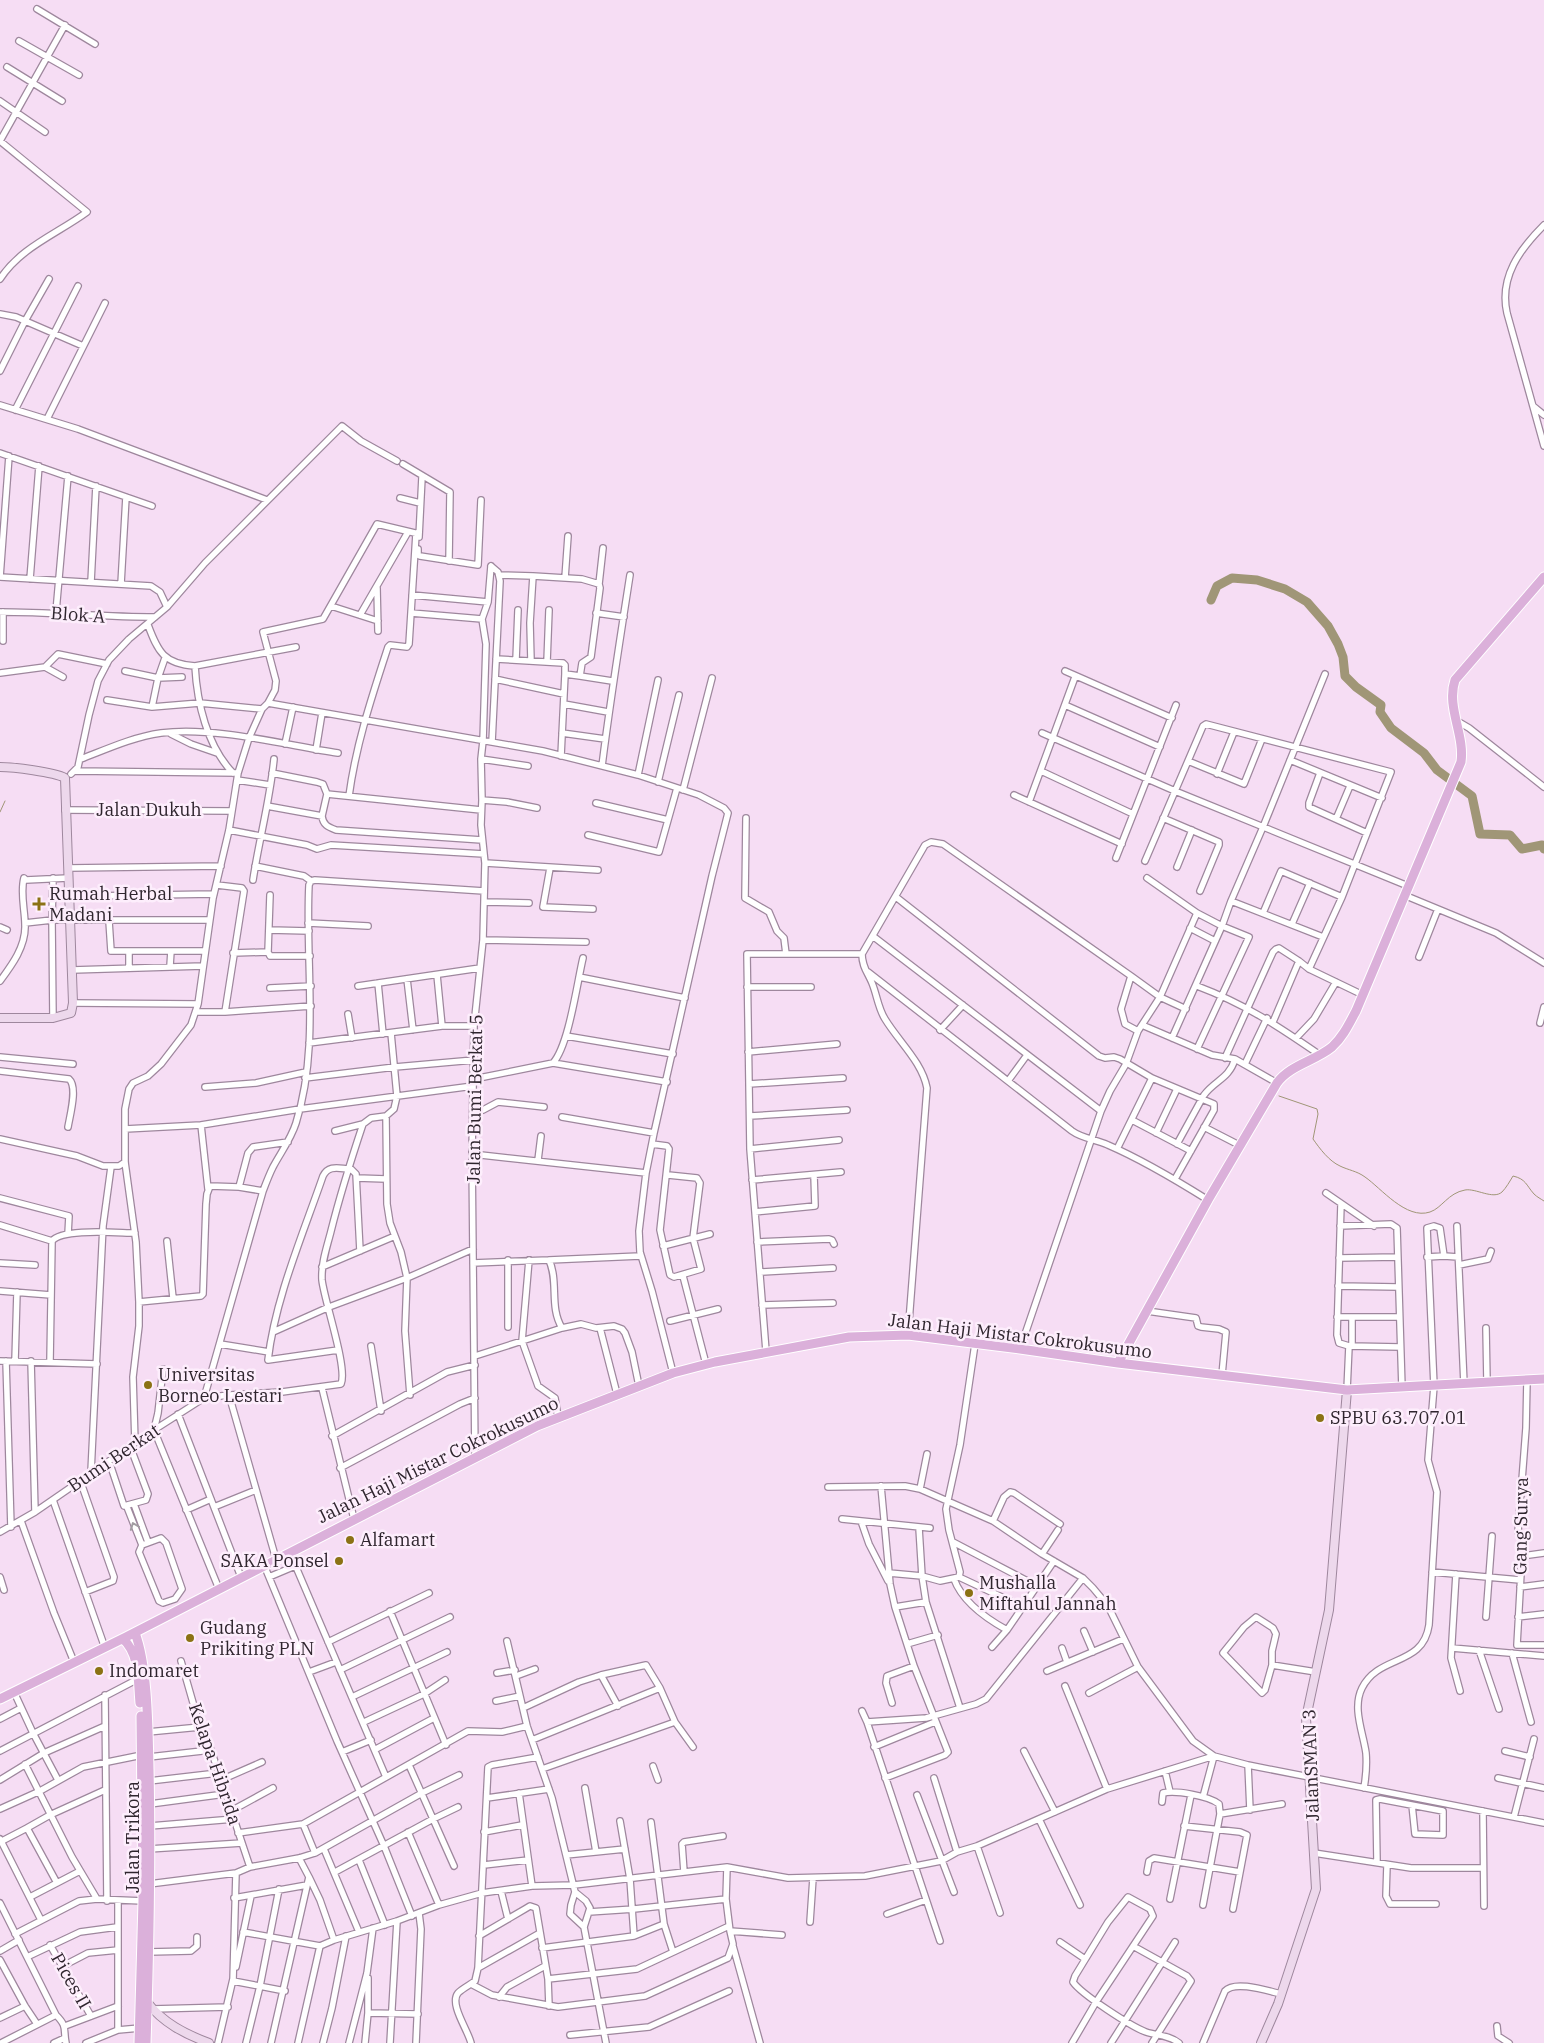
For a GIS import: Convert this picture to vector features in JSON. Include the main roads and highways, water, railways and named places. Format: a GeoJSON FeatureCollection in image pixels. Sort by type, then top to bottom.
{"type":"FeatureCollection","features":[{"type":"Feature","properties":{"kind":"main road"},"geometry":{"type":"LineString","coordinates":[[1118,1363],[1208,1200],[1278,1083],[1286,1073],[1331,1048],[1343,1034],[1363,996],[1461,762],[1461,743],[1452,695],[1455,680],[1462,669],[1494,637],[1543,575]]}},
{"type":"Feature","properties":{"kind":"main road","name":"Jalan Haji Mistar Cokrokusumo"},"geometry":{"type":"LineString","coordinates":[[0,1700],[135,1633],[475,1457],[558,1417],[673,1373],[766,1351],[849,1337],[908,1335],[1118,1363],[1347,1390],[1544,1379]]}},
{"type":"Feature","properties":{"kind":"main road","name":"Jalan Trikora"},"geometry":{"type":"LineString","coordinates":[[135,1633],[144,1677],[148,1732],[145,1756],[143,1901],[150,2006],[146,2043]]}},
{"type":"Feature","properties":{"kind":"main road","name":"Jalan Trikora"},"geometry":{"type":"LineString","coordinates":[[123,1639],[133,1653],[138,1679],[150,1804],[149,1884],[139,2043]]}},
{"type":"Feature","properties":{"kind":"waterway"},"geometry":{"type":"LineString","coordinates":[[1211,600],[1217,586],[1232,578],[1257,580],[1285,589],[1307,602],[1328,626],[1338,644],[1343,657],[1345,676],[1356,687],[1381,705],[1380,712],[1391,728],[1424,753],[1437,770],[1472,796],[1480,834],[1510,835],[1522,849],[1542,845],[1544,849]]}},
{"type":"Feature","properties":{"kind":"waterway"},"geometry":{"type":"LineString","coordinates":[[0,812],[5,801]]}},
{"type":"Feature","properties":{"kind":"waterway"},"geometry":{"type":"LineString","coordinates":[[1279,1096],[1317,1109],[1318,1114],[1313,1139],[1325,1154],[1336,1164],[1362,1175],[1394,1202],[1412,1211],[1430,1212],[1454,1194],[1465,1190],[1498,1194],[1502,1192],[1513,1176],[1523,1181],[1534,1194],[1544,1201]]}},
{"type":"Feature","properties":{"kind":"place","name":"Rumah Herbal Madani"},"geometry":{"type":"Point","coordinates":[39,904]}},
{"type":"Feature","properties":{"kind":"place","name":"Universitas Borneo Lestari"},"geometry":{"type":"Point","coordinates":[148,1385]}},
{"type":"Feature","properties":{"kind":"place","name":"SPBU 63.707.01"},"geometry":{"type":"Point","coordinates":[1320,1418]}},
{"type":"Feature","properties":{"kind":"place","name":"Alfamart"},"geometry":{"type":"Point","coordinates":[350,1540]}},
{"type":"Feature","properties":{"kind":"place","name":"SAKA Ponsel"},"geometry":{"type":"Point","coordinates":[339,1561]}},
{"type":"Feature","properties":{"kind":"place","name":"Mushalla Miftahul Jannah"},"geometry":{"type":"Point","coordinates":[969,1593]}},
{"type":"Feature","properties":{"kind":"place","name":"Gudang Prikiting PLN"},"geometry":{"type":"Point","coordinates":[190,1638]}},
{"type":"Feature","properties":{"kind":"place","name":"Indomaret"},"geometry":{"type":"Point","coordinates":[99,1671]}}]}
